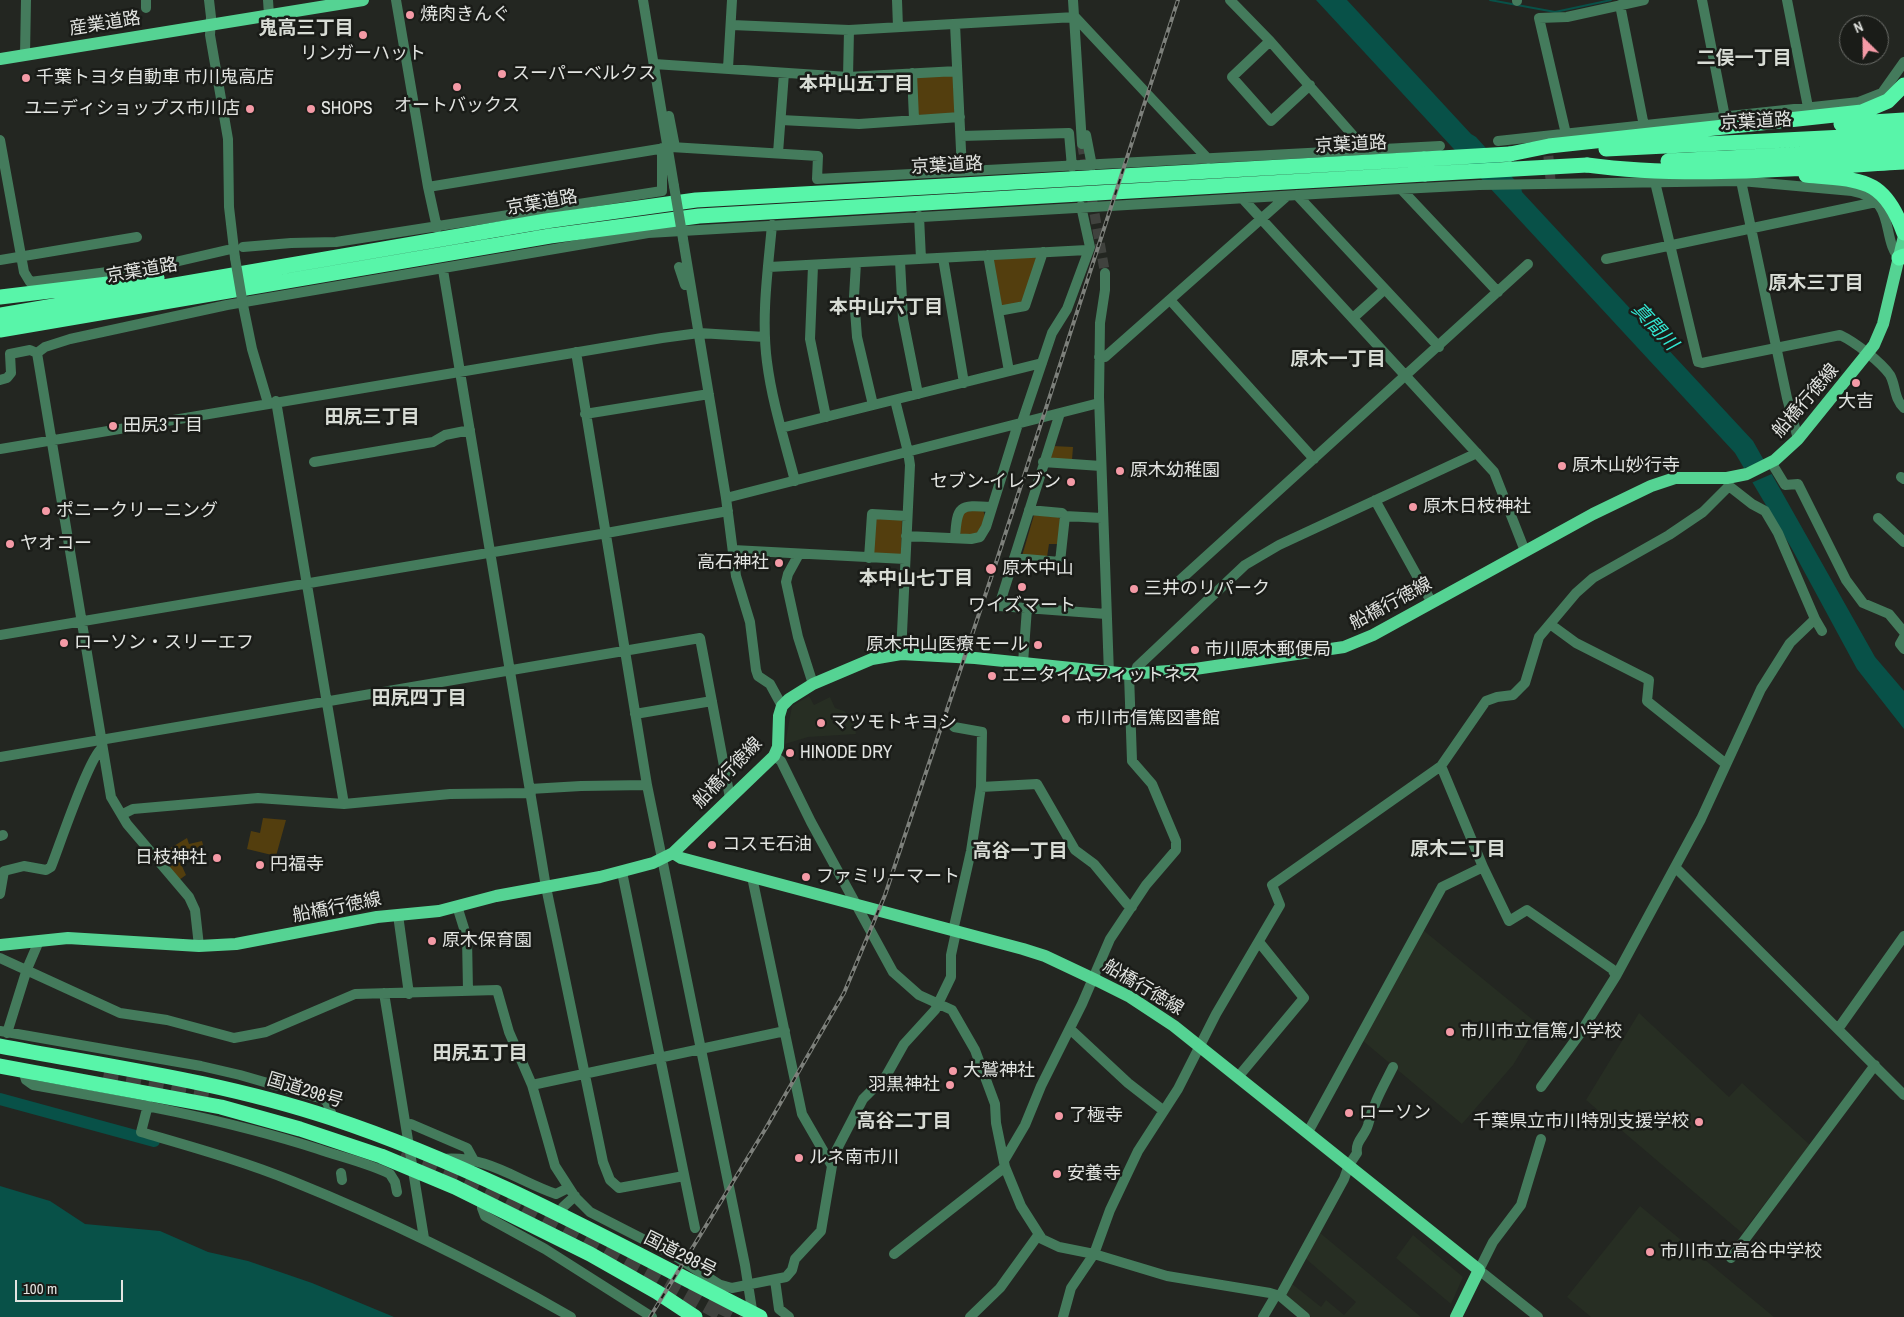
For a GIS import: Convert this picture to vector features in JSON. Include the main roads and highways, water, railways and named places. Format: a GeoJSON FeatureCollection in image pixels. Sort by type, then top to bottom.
{"type":"FeatureCollection","features":[{"type":"Feature","properties":{"kind":"highway"},"geometry":{"type":"LineString","coordinates":[[1510,154],[1549,146],[1862,112],[1888,101],[1904,85]]}},
{"type":"Feature","properties":{"kind":"highway"},"geometry":{"type":"LineString","coordinates":[[1685,131],[1904,120]]}},
{"type":"Feature","properties":{"kind":"highway","name":"京葉道路"},"geometry":{"type":"LineString","coordinates":[[0,330],[550,236],[699,216],[1425,167],[1510,154],[1904,134]]}},
{"type":"Feature","properties":{"kind":"highway","name":"京葉道路"},"geometry":{"type":"LineString","coordinates":[[3,314],[546,221],[696,200],[1425,167],[1587,165],[1904,149]]}},
{"type":"Feature","properties":{"kind":"highway"},"geometry":{"type":"LineString","coordinates":[[1587,165],[1618,169],[1760,171],[1904,162]]}},
{"type":"Feature","properties":{"kind":"highway"},"geometry":{"type":"LineString","coordinates":[[1760,171],[1867,183],[1886,197],[1898,216],[1904,234]]}},
{"type":"Feature","properties":{"kind":"highway"},"geometry":{"type":"LineString","coordinates":[[4,296],[294,264]]}},
{"type":"Feature","properties":{"kind":"highway","name":"国道298号"},"geometry":{"type":"LineString","coordinates":[[2,1037],[225,1088],[333,1118],[409,1146],[528,1198],[666,1278],[754,1316]]}},
{"type":"Feature","properties":{"kind":"highway"},"geometry":{"type":"LineString","coordinates":[[0,1066],[212,1105],[270,1119],[349,1144],[412,1167],[590,1254],[657,1292],[694,1317]]}},
{"type":"Feature","properties":{"kind":"highway"},"geometry":{"type":"LineString","coordinates":[[566,1243],[680,1317]]}},
{"type":"Feature","properties":{"kind":"main road","name":"産業道路"},"geometry":{"type":"LineString","coordinates":[[0,59],[364,0]]}},
{"type":"Feature","properties":{"kind":"main road","name":"船橋行徳線"},"geometry":{"type":"LineString","coordinates":[[0,945],[81,938],[199,946],[257,941],[398,915],[439,911],[622,872],[667,856],[774,756],[778,747],[782,706],[798,692],[812,684],[872,659],[901,654],[975,658],[1109,674],[1132,674],[1195,669],[1344,647],[1432,603],[1618,501],[1663,481],[1689,476],[1728,482],[1770,463],[1798,439],[1868,354],[1883,324],[1903,258],[1904,234]]}},
{"type":"Feature","properties":{"kind":"main road","name":"船橋行徳線"},"geometry":{"type":"LineString","coordinates":[[667,856],[681,858],[1045,956],[1094,978],[1152,1010],[1200,1046],[1479,1270],[1456,1317]]}},
{"type":"Feature","properties":{"kind":"water"},"geometry":{"type":"Polygon","coordinates":[[[1316,0],[1347,0],[1471,134],[1476,137],[1521,187],[1522,192],[1753,441],[1875,657],[1904,691],[1904,729],[1857,669],[1792,549],[1735,453],[1316,0]]]}},
{"type":"Feature","properties":{"kind":"water"},"geometry":{"type":"Polygon","coordinates":[[[0,1186],[50,1201],[85,1224],[160,1231],[208,1252],[248,1261],[312,1283],[394,1317],[0,1317],[0,1186]]]}},
{"type":"Feature","properties":{"kind":"waterway"},"geometry":{"type":"LineString","coordinates":[[1490,0],[1555,12],[1611,0]]}},
{"type":"Feature","properties":{"kind":"waterway"},"geometry":{"type":"LineString","coordinates":[[0,1099],[154,1141]]}},
{"type":"Feature","properties":{"kind":"tunnel"},"geometry":{"type":"LineString","coordinates":[[1547,141],[1551,185]]}},
{"type":"Feature","properties":{"kind":"tunnel"},"geometry":{"type":"LineString","coordinates":[[1082,144],[1087,172]]}},
{"type":"Feature","properties":{"kind":"tunnel"},"geometry":{"type":"LineString","coordinates":[[1092,199],[1105,273]]}},
{"type":"Feature","properties":{"kind":"tunnel"},"geometry":{"type":"LineString","coordinates":[[103,1078],[213,1098]]}},
{"type":"Feature","properties":{"kind":"tunnel"},"geometry":{"type":"LineString","coordinates":[[400,1157],[486,1194],[531,1216]]}},
{"type":"Feature","properties":{"kind":"tunnel"},"geometry":{"type":"LineString","coordinates":[[525,1205],[727,1317]]}},
{"type":"Feature","properties":{"kind":"tunnel"},"geometry":{"type":"LineString","coordinates":[[719,1306],[743,1317]]}},
{"type":"Feature","properties":{"kind":"railway"},"geometry":{"type":"LineString","coordinates":[[650,1317],[766,1128],[844,993],[885,895],[993,572],[1178,0]]}},
{"type":"Feature","properties":{"kind":"place","name":"焼肉きんぐ"},"geometry":{"type":"Point","coordinates":[410,15]}},
{"type":"Feature","properties":{"kind":"place","name":"リンガーハット"},"geometry":{"type":"Point","coordinates":[363,35]}},
{"type":"Feature","properties":{"kind":"place","name":"スーパーベルクス"},"geometry":{"type":"Point","coordinates":[502,74]}},
{"type":"Feature","properties":{"kind":"place","name":"千葉トヨタ自動車 市川鬼高店"},"geometry":{"type":"Point","coordinates":[26,78]}},
{"type":"Feature","properties":{"kind":"place","name":"オートバックス"},"geometry":{"type":"Point","coordinates":[457,87]}},
{"type":"Feature","properties":{"kind":"place","name":"ユニディショップス市川店"},"geometry":{"type":"Point","coordinates":[250,109]}},
{"type":"Feature","properties":{"kind":"place","name":"SHOPS"},"geometry":{"type":"Point","coordinates":[311,109]}},
{"type":"Feature","properties":{"kind":"place","name":"大吉"},"geometry":{"type":"Point","coordinates":[1856,383]}},
{"type":"Feature","properties":{"kind":"place","name":"田尻3丁目"},"geometry":{"type":"Point","coordinates":[113,426]}},
{"type":"Feature","properties":{"kind":"place","name":"原木山妙行寺"},"geometry":{"type":"Point","coordinates":[1562,466]}},
{"type":"Feature","properties":{"kind":"place","name":"原木幼稚園"},"geometry":{"type":"Point","coordinates":[1120,471]}},
{"type":"Feature","properties":{"kind":"place","name":"セブン-イレブン"},"geometry":{"type":"Point","coordinates":[1071,482]}},
{"type":"Feature","properties":{"kind":"place","name":"原木日枝神社"},"geometry":{"type":"Point","coordinates":[1413,507]}},
{"type":"Feature","properties":{"kind":"place","name":"ポニークリーニング"},"geometry":{"type":"Point","coordinates":[46,511]}},
{"type":"Feature","properties":{"kind":"place","name":"ヤオコー"},"geometry":{"type":"Point","coordinates":[10,544]}},
{"type":"Feature","properties":{"kind":"place","name":"高石神社"},"geometry":{"type":"Point","coordinates":[779,563]}},
{"type":"Feature","properties":{"kind":"place","name":"原木中山"},"geometry":{"type":"Point","coordinates":[991,569]}},
{"type":"Feature","properties":{"kind":"place","name":"ワイズマート"},"geometry":{"type":"Point","coordinates":[1022,587]}},
{"type":"Feature","properties":{"kind":"place","name":"三井のリパーク"},"geometry":{"type":"Point","coordinates":[1134,589]}},
{"type":"Feature","properties":{"kind":"place","name":"ローソン・スリーエフ"},"geometry":{"type":"Point","coordinates":[64,643]}},
{"type":"Feature","properties":{"kind":"place","name":"原木中山医療モール"},"geometry":{"type":"Point","coordinates":[1038,645]}},
{"type":"Feature","properties":{"kind":"place","name":"市川原木郵便局"},"geometry":{"type":"Point","coordinates":[1195,650]}},
{"type":"Feature","properties":{"kind":"place","name":"エニタイムフィットネス"},"geometry":{"type":"Point","coordinates":[992,676]}},
{"type":"Feature","properties":{"kind":"place","name":"市川市信篤図書館"},"geometry":{"type":"Point","coordinates":[1066,719]}},
{"type":"Feature","properties":{"kind":"place","name":"マツモトキヨシ"},"geometry":{"type":"Point","coordinates":[821,723]}},
{"type":"Feature","properties":{"kind":"place","name":"HINODE DRY"},"geometry":{"type":"Point","coordinates":[790,753]}},
{"type":"Feature","properties":{"kind":"place","name":"コスモ石油"},"geometry":{"type":"Point","coordinates":[712,845]}},
{"type":"Feature","properties":{"kind":"place","name":"日枝神社"},"geometry":{"type":"Point","coordinates":[217,858]}},
{"type":"Feature","properties":{"kind":"place","name":"円福寺"},"geometry":{"type":"Point","coordinates":[260,865]}},
{"type":"Feature","properties":{"kind":"place","name":"ファミリーマート"},"geometry":{"type":"Point","coordinates":[806,877]}},
{"type":"Feature","properties":{"kind":"place","name":"原木保育園"},"geometry":{"type":"Point","coordinates":[432,941]}},
{"type":"Feature","properties":{"kind":"place","name":"市川市立信篤小学校"},"geometry":{"type":"Point","coordinates":[1450,1032]}},
{"type":"Feature","properties":{"kind":"place","name":"大鷲神社"},"geometry":{"type":"Point","coordinates":[953,1071]}},
{"type":"Feature","properties":{"kind":"place","name":"羽黒神社"},"geometry":{"type":"Point","coordinates":[950,1085]}},
{"type":"Feature","properties":{"kind":"place","name":"ローソン"},"geometry":{"type":"Point","coordinates":[1349,1113]}},
{"type":"Feature","properties":{"kind":"place","name":"了極寺"},"geometry":{"type":"Point","coordinates":[1059,1116]}},
{"type":"Feature","properties":{"kind":"place","name":"千葉県立市川特別支援学校"},"geometry":{"type":"Point","coordinates":[1699,1122]}},
{"type":"Feature","properties":{"kind":"place","name":"ルネ南市川"},"geometry":{"type":"Point","coordinates":[799,1158]}},
{"type":"Feature","properties":{"kind":"place","name":"安養寺"},"geometry":{"type":"Point","coordinates":[1057,1174]}},
{"type":"Feature","properties":{"kind":"place","name":"市川市立高谷中学校"},"geometry":{"type":"Point","coordinates":[1650,1252]}},
{"type":"Feature","properties":{"kind":"district","name":"鬼高三丁目"},"geometry":{"type":"Point","coordinates":[306,29]}},
{"type":"Feature","properties":{"kind":"district","name":"二俣一丁目"},"geometry":{"type":"Point","coordinates":[1744,59]}},
{"type":"Feature","properties":{"kind":"district","name":"本中山五丁目"},"geometry":{"type":"Point","coordinates":[856,85]}},
{"type":"Feature","properties":{"kind":"district","name":"原木三丁目"},"geometry":{"type":"Point","coordinates":[1816,284]}},
{"type":"Feature","properties":{"kind":"district","name":"本中山六丁目"},"geometry":{"type":"Point","coordinates":[886,308]}},
{"type":"Feature","properties":{"kind":"district","name":"原木一丁目"},"geometry":{"type":"Point","coordinates":[1338,360]}},
{"type":"Feature","properties":{"kind":"district","name":"田尻三丁目"},"geometry":{"type":"Point","coordinates":[372,418]}},
{"type":"Feature","properties":{"kind":"district","name":"本中山七丁目"},"geometry":{"type":"Point","coordinates":[916,579]}},
{"type":"Feature","properties":{"kind":"district","name":"田尻四丁目"},"geometry":{"type":"Point","coordinates":[419,699]}},
{"type":"Feature","properties":{"kind":"district","name":"原木二丁目"},"geometry":{"type":"Point","coordinates":[1458,850]}},
{"type":"Feature","properties":{"kind":"district","name":"高谷一丁目"},"geometry":{"type":"Point","coordinates":[1020,852]}},
{"type":"Feature","properties":{"kind":"district","name":"田尻五丁目"},"geometry":{"type":"Point","coordinates":[480,1054]}},
{"type":"Feature","properties":{"kind":"district","name":"高谷二丁目"},"geometry":{"type":"Point","coordinates":[904,1122]}},
{"type":"Feature","properties":{"kind":"water label","name":"真間川"},"geometry":{"type":"Point","coordinates":[1654,327]}}]}
